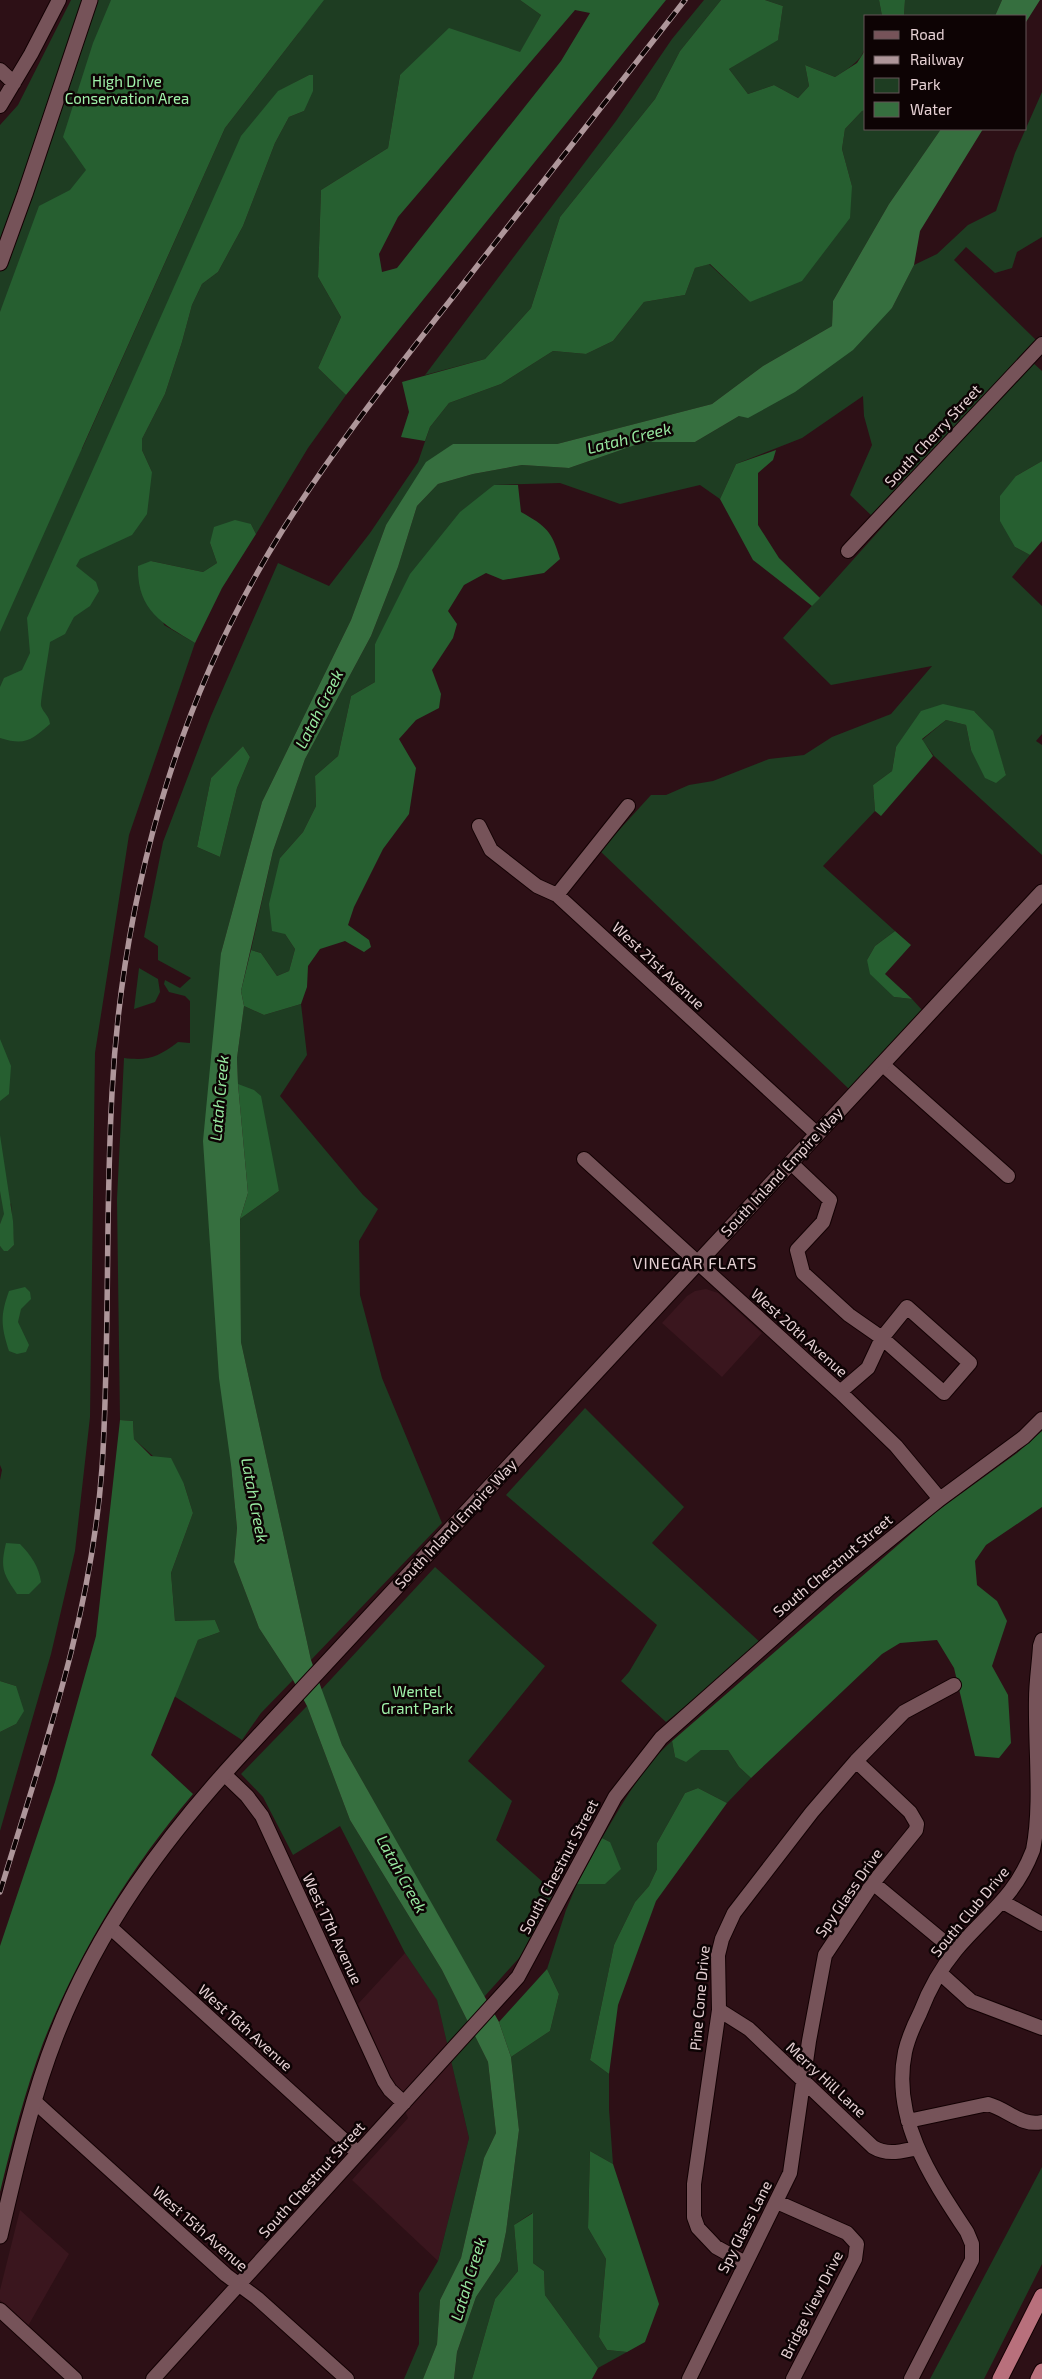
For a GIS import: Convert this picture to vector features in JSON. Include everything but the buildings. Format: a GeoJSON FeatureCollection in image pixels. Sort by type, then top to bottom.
{"type":"FeatureCollection","features":[{"type":"Feature","properties":{"kind":"highway"},"geometry":{"type":"LineString","coordinates":[[1000,2379],[1042,2296]]}},
{"type":"Feature","properties":{"kind":"highway"},"geometry":{"type":"LineString","coordinates":[[1038,2379],[1042,2371]]}},
{"type":"Feature","properties":{"kind":"street"},"geometry":{"type":"LineString","coordinates":[[0,106],[59,0]]}},
{"type":"Feature","properties":{"kind":"street"},"geometry":{"type":"LineString","coordinates":[[0,263],[90,0]]}},
{"type":"Feature","properties":{"kind":"street"},"geometry":{"type":"LineString","coordinates":[[0,70],[14,83]]}},
{"type":"Feature","properties":{"kind":"street","name":"South Cherry Street"},"geometry":{"type":"LineString","coordinates":[[848,551],[1042,344]]}},
{"type":"Feature","properties":{"kind":"street"},"geometry":{"type":"LineString","coordinates":[[557,895],[628,806]]}},
{"type":"Feature","properties":{"kind":"street","name":"West 21st Avenue"},"geometry":{"type":"LineString","coordinates":[[479,826],[491,850],[537,886],[557,895],[817,1134]]}},
{"type":"Feature","properties":{"kind":"street","name":"South Inland Empire Way"},"geometry":{"type":"LineString","coordinates":[[0,2236],[34,2101],[64,2018],[110,1927],[135,1885],[168,1838],[350,1636],[1042,892]]}},
{"type":"Feature","properties":{"kind":"street"},"geometry":{"type":"LineString","coordinates":[[882,1064],[1008,1176]]}},
{"type":"Feature","properties":{"kind":"street","name":"West 20th Avenue"},"geometry":{"type":"LineString","coordinates":[[584,1159],[840,1392],[896,1446],[940,1499]]}},
{"type":"Feature","properties":{"kind":"street"},"geometry":{"type":"LineString","coordinates":[[791,1163],[830,1200],[823,1222],[798,1250],[803,1273],[849,1315],[882,1338],[944,1393],[970,1364],[907,1307],[882,1338],[868,1368],[840,1392]]}},
{"type":"Feature","properties":{"kind":"street","name":"South Chestnut Street"},"geometry":{"type":"LineString","coordinates":[[153,2379],[518,1978],[615,1797],[661,1738],[830,1588],[940,1499],[1024,1437],[1042,1419]]}},
{"type":"Feature","properties":{"kind":"street","name":"South Club Drive"},"geometry":{"type":"LineString","coordinates":[[911,2379],[972,2260],[972,2244],[968,2232],[926,2168],[908,2121],[903,2075],[905,2052],[924,2002],[940,1973],[955,1951],[1003,1902],[1023,1874],[1034,1848],[1042,1824],[1040,1743],[1036,1699],[1041,1645]]}},
{"type":"Feature","properties":{"kind":"street","name":"Pine Cone Drive"},"geometry":{"type":"LineString","coordinates":[[745,2263],[716,2247],[698,2228],[694,2217],[694,2184],[719,2010],[718,1955],[727,1925],[812,1812],[856,1761],[904,1712],[925,1698],[954,1685]]}},
{"type":"Feature","properties":{"kind":"street","name":"Spy Glass Drive"},"geometry":{"type":"LineString","coordinates":[[803,2081],[825,1955],[873,1883],[916,1830],[917,1824],[910,1812],[856,1761]]}},
{"type":"Feature","properties":{"kind":"street","name":"West 17th Avenue"},"geometry":{"type":"LineString","coordinates":[[224,1774],[248,1796],[262,1816],[384,2080],[390,2090],[404,2103]]}},
{"type":"Feature","properties":{"kind":"street"},"geometry":{"type":"LineString","coordinates":[[873,1883],[955,1951]]}},
{"type":"Feature","properties":{"kind":"street"},"geometry":{"type":"LineString","coordinates":[[1003,1902],[1042,1924]]}},
{"type":"Feature","properties":{"kind":"street","name":"West 16th Avenue"},"geometry":{"type":"LineString","coordinates":[[110,1927],[358,2153]]}},
{"type":"Feature","properties":{"kind":"street"},"geometry":{"type":"LineString","coordinates":[[940,1973],[970,2001],[1042,2028]]}},
{"type":"Feature","properties":{"kind":"street","name":"Merry Hill Lane"},"geometry":{"type":"LineString","coordinates":[[719,2010],[749,2029],[873,2147],[882,2153],[918,2148]]}},
{"type":"Feature","properties":{"kind":"street","name":"Spy Glass Lane"},"geometry":{"type":"LineString","coordinates":[[689,2379],[777,2202],[793,2160],[803,2081]]}},
{"type":"Feature","properties":{"kind":"street","name":"West 15th Avenue"},"geometry":{"type":"LineString","coordinates":[[34,2101],[226,2275],[257,2298],[347,2379]]}},
{"type":"Feature","properties":{"kind":"street"},"geometry":{"type":"LineString","coordinates":[[908,2121],[988,2104],[998,2107],[1025,2122],[1032,2124],[1042,2122]]}},
{"type":"Feature","properties":{"kind":"street","name":"Bridge View Drive"},"geometry":{"type":"LineString","coordinates":[[777,2202],[847,2233],[857,2244],[855,2259],[792,2379]]}},
{"type":"Feature","properties":{"kind":"street"},"geometry":{"type":"LineString","coordinates":[[0,2310],[75,2379]]}},
{"type":"Feature","properties":{"kind":"shaded area"},"geometry":{"type":"Polygon","coordinates":[[[706,1289],[718,1293],[762,1333],[722,1377],[662,1323],[687,1296],[695,1291],[706,1289]]]}},
{"type":"Feature","properties":{"kind":"shaded area"},"geometry":{"type":"Polygon","coordinates":[[[405,1953],[437,1999],[469,2138],[438,2261],[352,2180],[408,2118],[358,2004],[405,1953]]]}},
{"type":"Feature","properties":{"kind":"shaded area"},"geometry":{"type":"Polygon","coordinates":[[[20,2210],[69,2254],[28,2326],[0,2300],[0,2290],[20,2210]]]}},
{"type":"Feature","properties":{"kind":"green space","name":"High Drive Conservation Area"},"geometry":{"type":"Polygon","coordinates":[[[71,0],[520,0],[541,15],[520,53],[400,75],[388,148],[321,190],[318,277],[341,317],[318,368],[346,395],[308,448],[256,534],[251,524],[210,543],[217,563],[203,572],[151,561],[164,625],[195,643],[129,835],[95,1053],[90,1417],[75,1551],[51,1654],[0,1831],[0,1732],[16,1724],[16,1686],[0,1681],[0,1480],[2,1470],[0,1465],[0,1246],[8,1251],[14,1245],[11,1203],[0,1224],[0,521],[72,441],[82,449],[225,128],[300,31],[0,330],[0,125],[18,105],[71,0]],[[309,75],[279,91],[96,463],[152,472],[142,450],[142,439],[165,394],[192,305],[202,284],[218,272],[243,226],[275,143],[289,117],[304,111],[309,75]]]}},
{"type":"Feature","properties":{"kind":"green space","name":"High Drive Conservation Area"},"geometry":{"type":"Polygon","coordinates":[[[111,0],[324,0],[225,128],[0,632],[0,312],[39,206],[70,190],[86,170],[63,137],[93,43],[111,0]]]}},
{"type":"Feature","properties":{"kind":"green space"},"geometry":{"type":"Polygon","coordinates":[[[520,0],[666,0],[346,395],[318,368],[341,317],[318,277],[321,190],[388,148],[400,75],[449,28],[520,52],[541,15],[520,0]],[[575,10],[398,217],[379,254],[382,272],[397,268],[561,61],[590,13],[575,10]]]}},
{"type":"Feature","properties":{"kind":"green space"},"geometry":{"type":"Polygon","coordinates":[[[704,0],[721,0],[680,51],[655,99],[560,217],[531,308],[485,359],[425,375],[616,121],[672,39],[704,0]]]}},
{"type":"Feature","properties":{"kind":"green space"},"geometry":{"type":"Polygon","coordinates":[[[721,0],[765,0],[783,6],[778,40],[729,69],[748,94],[774,85],[798,98],[809,86],[805,65],[835,77],[857,63],[864,52],[864,110],[845,129],[842,149],[852,186],[850,218],[802,281],[750,302],[710,264],[695,268],[685,295],[644,302],[613,341],[586,354],[553,351],[501,384],[449,403],[430,427],[425,441],[401,437],[409,412],[402,382],[485,359],[531,308],[560,217],[655,99],[680,51],[721,0]]]}},
{"type":"Feature","properties":{"kind":"green space"},"geometry":{"type":"Polygon","coordinates":[[[765,0],[879,0],[882,15],[864,15],[863,53],[854,64],[835,77],[805,65],[809,86],[798,98],[774,85],[748,94],[729,69],[778,39],[783,6],[765,0]]]}},
{"type":"Feature","properties":{"kind":"green space"},"geometry":{"type":"Polygon","coordinates":[[[879,0],[905,0],[904,15],[882,15],[879,0]]]}},
{"type":"Feature","properties":{"kind":"green space"},"geometry":{"type":"Polygon","coordinates":[[[905,0],[1002,0],[995,15],[904,15],[905,0]]]}},
{"type":"Feature","properties":{"kind":"green space"},"geometry":{"type":"Polygon","coordinates":[[[309,75],[313,75],[313,91],[304,111],[289,117],[275,143],[243,226],[218,272],[202,284],[192,305],[165,394],[142,439],[142,450],[152,472],[147,514],[132,535],[80,559],[76,566],[96,582],[99,591],[90,606],[74,617],[65,634],[50,642],[41,706],[50,724],[28,740],[16,741],[0,738],[0,687],[4,678],[22,670],[30,653],[27,618],[241,136],[278,91],[309,75]]]}},
{"type":"Feature","properties":{"kind":"green space"},"geometry":{"type":"Polygon","coordinates":[[[1042,92],[1042,237],[1017,252],[1012,268],[995,273],[966,247],[954,260],[1036,340],[873,517],[850,495],[872,445],[864,416],[863,396],[802,438],[736,464],[720,499],[700,485],[620,504],[560,483],[494,485],[375,644],[375,682],[351,696],[338,756],[315,776],[316,806],[303,832],[280,858],[285,934],[295,949],[289,971],[277,976],[261,953],[251,950],[273,851],[305,759],[371,636],[398,567],[417,506],[438,484],[473,474],[522,465],[569,468],[644,442],[695,442],[739,416],[892,308],[914,265],[937,254],[968,225],[996,211],[1015,153],[1025,130],[1027,130],[1027,126],[1042,92]]]}},
{"type":"Feature","properties":{"kind":"green space"},"geometry":{"type":"Polygon","coordinates":[[[864,110],[864,130],[940,130],[889,204],[833,301],[832,326],[763,366],[712,404],[557,444],[453,444],[386,525],[351,620],[262,802],[221,953],[231,1465],[237,1528],[234,1562],[259,1628],[293,1680],[261,1713],[242,1740],[174,1696],[198,1640],[220,1632],[215,1620],[175,1621],[171,1573],[193,1513],[184,1484],[134,1439],[133,1421],[120,1420],[117,1199],[124,1058],[140,1059],[153,1057],[178,1042],[190,1043],[190,1001],[185,996],[169,992],[164,984],[165,980],[180,988],[191,978],[158,960],[158,946],[144,937],[163,842],[211,716],[278,563],[329,586],[370,533],[418,462],[430,427],[449,403],[501,384],[553,351],[586,354],[613,341],[644,302],[685,295],[695,268],[709,264],[750,302],[852,186],[842,149],[845,129],[864,110]],[[243,746],[211,778],[197,847],[220,857],[237,788],[250,757],[243,746]]]}},
{"type":"Feature","properties":{"kind":"green space"},"geometry":{"type":"Polygon","coordinates":[[[1031,361],[1042,371],[1042,461],[1016,476],[1015,547],[1030,555],[1012,577],[1042,606],[1042,734],[1036,741],[1042,745],[1042,855],[934,756],[922,740],[946,720],[966,725],[971,750],[1006,775],[992,731],[975,712],[955,707],[896,747],[892,771],[873,785],[875,811],[823,866],[895,931],[875,946],[867,960],[894,997],[912,999],[922,1010],[849,1089],[600,851],[651,795],[666,795],[689,785],[713,781],[769,759],[804,755],[832,737],[891,714],[932,666],[831,685],[783,638],[1031,361]]]}},
{"type":"Feature","properties":{"kind":"green space"},"geometry":{"type":"Polygon","coordinates":[[[776,450],[773,460],[758,473],[758,525],[779,558],[820,598],[812,606],[753,560],[720,499],[736,464],[776,450]]]}},
{"type":"Feature","properties":{"kind":"green space"},"geometry":{"type":"Polygon","coordinates":[[[1042,461],[1042,541],[1030,555],[1015,547],[1000,521],[1000,496],[1016,476],[1042,461]]]}},
{"type":"Feature","properties":{"kind":"green space"},"geometry":{"type":"Polygon","coordinates":[[[494,485],[518,485],[521,512],[537,521],[547,530],[560,559],[544,573],[503,580],[486,573],[464,585],[448,611],[457,624],[453,638],[432,670],[441,694],[439,708],[416,720],[399,739],[416,768],[409,814],[383,849],[354,907],[348,925],[369,940],[371,947],[364,952],[345,941],[320,949],[308,966],[307,987],[301,1004],[264,1015],[244,1006],[241,991],[251,950],[261,953],[277,976],[289,971],[295,949],[285,934],[272,931],[269,904],[280,858],[303,832],[316,806],[315,776],[338,756],[351,696],[375,682],[375,644],[410,574],[460,512],[494,485]]]}},
{"type":"Feature","properties":{"kind":"green space"},"geometry":{"type":"Polygon","coordinates":[[[235,520],[251,524],[256,534],[222,588],[195,643],[172,629],[153,614],[142,594],[138,566],[151,561],[203,572],[217,563],[210,543],[214,527],[235,520]]]}},
{"type":"Feature","properties":{"kind":"green space"},"geometry":{"type":"Polygon","coordinates":[[[943,704],[974,711],[993,731],[1006,775],[996,783],[985,778],[971,750],[966,725],[946,720],[922,739],[933,756],[881,816],[875,811],[873,785],[892,771],[896,747],[921,711],[943,704]]]}},
{"type":"Feature","properties":{"kind":"green space"},"geometry":{"type":"Polygon","coordinates":[[[243,746],[250,757],[237,788],[220,857],[197,847],[211,778],[243,746]]]}},
{"type":"Feature","properties":{"kind":"green space"},"geometry":{"type":"Polygon","coordinates":[[[895,931],[911,945],[885,974],[912,999],[894,997],[870,974],[867,960],[875,946],[895,931]]]}},
{"type":"Feature","properties":{"kind":"green space"},"geometry":{"type":"Polygon","coordinates":[[[139,968],[158,979],[160,992],[155,1002],[134,1009],[139,968]]]}},
{"type":"Feature","properties":{"kind":"green space"},"geometry":{"type":"Polygon","coordinates":[[[301,1004],[307,1055],[280,1096],[363,1195],[378,1209],[359,1241],[360,1295],[382,1378],[442,1523],[311,1660],[241,1342],[240,1219],[279,1191],[238,1084],[237,1058],[244,1006],[264,1015],[301,1004]]]}},
{"type":"Feature","properties":{"kind":"green space"},"geometry":{"type":"Polygon","coordinates":[[[0,1039],[11,1066],[9,1094],[0,1101],[0,1039]]]}},
{"type":"Feature","properties":{"kind":"green space"},"geometry":{"type":"Polygon","coordinates":[[[238,1084],[254,1090],[261,1096],[279,1191],[240,1219],[248,1193],[238,1084]]]}},
{"type":"Feature","properties":{"kind":"green space"},"geometry":{"type":"Polygon","coordinates":[[[0,1135],[13,1221],[14,1245],[8,1251],[4,1251],[0,1246],[0,1224],[4,1214],[0,1191],[0,1135]]]}},
{"type":"Feature","properties":{"kind":"green space"},"geometry":{"type":"Polygon","coordinates":[[[25,1287],[30,1292],[31,1299],[21,1309],[18,1322],[29,1345],[26,1352],[17,1354],[9,1351],[4,1335],[3,1314],[9,1291],[25,1287]]]}},
{"type":"Feature","properties":{"kind":"green space"},"geometry":{"type":"Polygon","coordinates":[[[585,1408],[684,1507],[652,1543],[762,1644],[666,1722],[621,1681],[629,1672],[657,1625],[506,1495],[585,1408]]]}},
{"type":"Feature","properties":{"kind":"green space"},"geometry":{"type":"Polygon","coordinates":[[[120,1420],[133,1421],[134,1439],[151,1456],[171,1458],[184,1484],[193,1513],[171,1573],[175,1621],[215,1620],[220,1632],[198,1640],[151,1755],[193,1794],[127,1881],[73,1976],[36,2061],[19,2117],[0,2192],[0,1946],[55,1782],[96,1636],[120,1420]]]}},
{"type":"Feature","properties":{"kind":"green space"},"geometry":{"type":"Polygon","coordinates":[[[1042,1431],[1042,1507],[986,1545],[975,1561],[977,1585],[997,1601],[1007,1621],[992,1666],[1008,1695],[1011,1743],[999,1758],[975,1756],[954,1668],[937,1640],[900,1643],[882,1654],[751,1778],[739,1767],[728,1750],[701,1750],[686,1762],[675,1757],[672,1741],[936,1512],[1017,1453],[1042,1431]]]}},
{"type":"Feature","properties":{"kind":"green space"},"geometry":{"type":"Polygon","coordinates":[[[6,1543],[20,1544],[36,1566],[41,1582],[29,1594],[17,1594],[6,1576],[3,1559],[6,1543]]]}},
{"type":"Feature","properties":{"kind":"green space","name":"Wentel Grant Park"},"geometry":{"type":"Polygon","coordinates":[[[435,1567],[545,1666],[468,1761],[512,1801],[496,1840],[554,1892],[520,1957],[484,1997],[342,1745],[321,1690],[435,1567]]]}},
{"type":"Feature","properties":{"kind":"green space"},"geometry":{"type":"Polygon","coordinates":[[[0,1681],[16,1686],[24,1711],[16,1724],[0,1732],[0,1681]]]}},
{"type":"Feature","properties":{"kind":"green space"},"geometry":{"type":"Polygon","coordinates":[[[307,1706],[350,1820],[442,1970],[488,2062],[496,2133],[484,2158],[461,2258],[440,2300],[437,2344],[423,2379],[404,2379],[419,2344],[419,2293],[438,2261],[469,2138],[437,2000],[405,1953],[340,1826],[293,1855],[263,1797],[241,1774],[307,1706]]]}},
{"type":"Feature","properties":{"kind":"green space"},"geometry":{"type":"Polygon","coordinates":[[[672,1741],[675,1757],[701,1750],[728,1750],[739,1767],[751,1778],[727,1803],[698,1788],[685,1793],[657,1843],[657,1869],[649,1886],[635,1902],[614,1945],[590,2060],[609,2074],[609,2109],[613,2164],[590,2151],[588,2228],[606,2259],[599,2337],[607,2350],[627,2352],[598,2368],[545,2295],[544,2271],[533,2263],[532,2213],[514,2225],[518,2271],[495,2299],[472,2379],[454,2379],[457,2352],[476,2297],[500,2261],[506,2232],[519,2130],[511,2057],[550,2031],[559,1994],[547,1969],[566,1910],[577,1884],[605,1884],[610,1842],[602,1838],[642,1774],[672,1741]]]}},
{"type":"Feature","properties":{"kind":"green space"},"geometry":{"type":"Polygon","coordinates":[[[698,1788],[727,1803],[656,1901],[618,2005],[609,2074],[590,2060],[614,1945],[635,1902],[649,1886],[657,1869],[657,1843],[685,1793],[698,1788]]]}},
{"type":"Feature","properties":{"kind":"green space"},"geometry":{"type":"Polygon","coordinates":[[[602,1838],[610,1842],[621,1869],[605,1884],[577,1884],[602,1838]]]}},
{"type":"Feature","properties":{"kind":"green space"},"geometry":{"type":"Polygon","coordinates":[[[547,1969],[559,1994],[550,2031],[511,2057],[499,2022],[547,1969]]]}},
{"type":"Feature","properties":{"kind":"green space"},"geometry":{"type":"Polygon","coordinates":[[[590,2151],[613,2164],[659,2304],[645,2342],[627,2352],[607,2350],[599,2337],[606,2259],[588,2228],[590,2151]]]}},
{"type":"Feature","properties":{"kind":"green space"},"geometry":{"type":"Polygon","coordinates":[[[1042,2167],[1042,2264],[984,2379],[930,2379],[1042,2167]]]}},
{"type":"Feature","properties":{"kind":"green space"},"geometry":{"type":"Polygon","coordinates":[[[533,2213],[533,2263],[544,2271],[545,2295],[598,2368],[592,2379],[472,2379],[495,2299],[518,2271],[514,2225],[533,2213]]]}},
{"type":"Feature","properties":{"kind":"water"},"geometry":{"type":"Polygon","coordinates":[[[1002,0],[1040,0],[1027,20],[1027,15],[995,15],[1002,0]]]}},
{"type":"Feature","properties":{"kind":"water","name":"Latah Creek"},"geometry":{"type":"Polygon","coordinates":[[[940,130],[982,130],[920,231],[914,265],[892,308],[853,350],[795,392],[748,418],[739,416],[695,442],[644,442],[569,468],[522,465],[473,474],[438,484],[417,506],[398,567],[371,636],[305,759],[273,851],[241,991],[244,1006],[237,1058],[248,1193],[240,1219],[241,1342],[311,1660],[342,1745],[499,2022],[511,2057],[519,2130],[506,2232],[500,2261],[476,2297],[457,2352],[454,2379],[423,2379],[437,2344],[440,2300],[461,2258],[484,2158],[496,2133],[488,2062],[442,1970],[350,1820],[307,1706],[293,1680],[259,1628],[234,1562],[237,1528],[231,1465],[219,1378],[203,1141],[221,953],[262,802],[351,620],[386,525],[426,462],[453,444],[557,444],[712,404],[763,366],[832,326],[833,301],[889,204],[940,130]]]}},
{"type":"Feature","properties":{"kind":"railway"},"geometry":{"type":"LineString","coordinates":[[0,1892],[63,1683],[76,1631],[96,1524],[102,1468],[106,1375],[110,1140],[114,1057],[122,985],[134,912],[150,841],[183,734],[227,630],[263,563],[303,498],[395,372],[685,0]]}},
{"type":"Feature","properties":{"kind":"district","name":"VINEGAR FLATS"},"geometry":{"type":"Point","coordinates":[695,1263]}}]}
